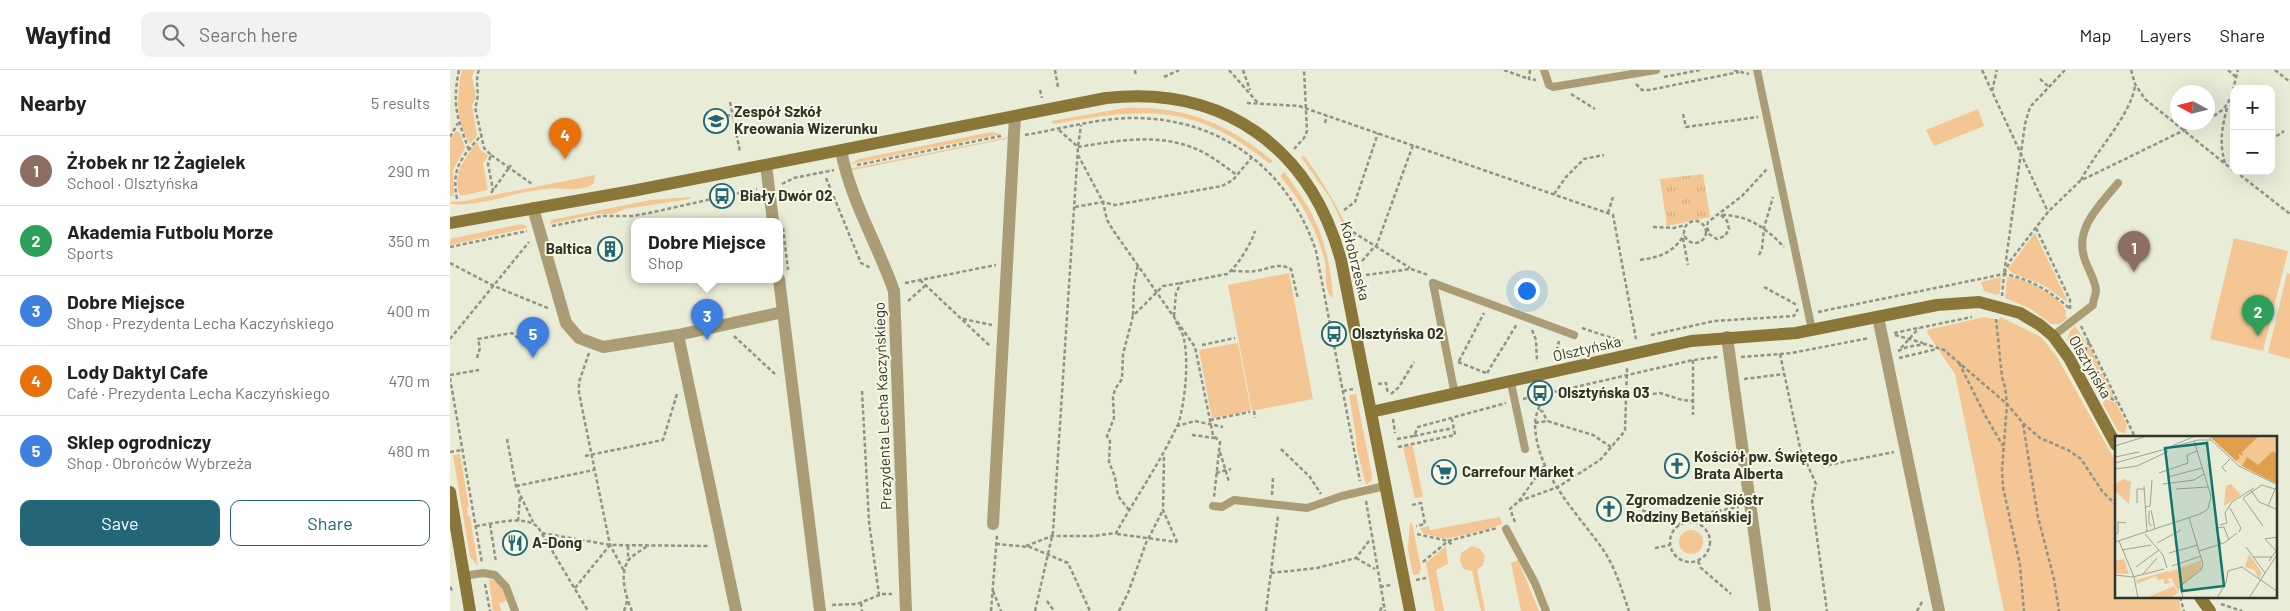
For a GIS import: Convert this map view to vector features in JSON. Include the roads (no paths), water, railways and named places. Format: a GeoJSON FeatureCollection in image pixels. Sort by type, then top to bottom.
{"type":"FeatureCollection","features":[{"type":"Feature","properties":{"kind":"street","name":"Kołobrzeska"},"geometry":{"type":"LineString","coordinates":[[1015,116],[1106,98],[1141,95],[1193,103],[1241,123],[1268,141],[1294,166],[1320,203],[1336,241],[1410,611]]}},
{"type":"Feature","properties":{"kind":"street"},"geometry":{"type":"LineString","coordinates":[[450,223],[766,165],[1015,116],[995,530]]}},
{"type":"Feature","properties":{"kind":"street","name":"Prezydenta Lecha Kaczyńskiego"},"geometry":{"type":"LineString","coordinates":[[841,150],[853,196],[894,291],[906,611]]}},
{"type":"Feature","properties":{"kind":"street"},"geometry":{"type":"LineString","coordinates":[[766,165],[773,218]]}},
{"type":"Feature","properties":{"kind":"street"},"geometry":{"type":"LineString","coordinates":[[533,208],[564,318],[580,344],[603,347],[678,335],[783,312]]}},
{"type":"Feature","properties":{"kind":"street"},"geometry":{"type":"LineString","coordinates":[[779,283],[824,608]]}},
{"type":"Feature","properties":{"kind":"street","name":"Olsztyńska"},"geometry":{"type":"LineString","coordinates":[[1370,412],[1511,383],[1658,348],[1727,337],[1812,330],[1954,303],[1983,302],[2020,313],[2040,325],[2053,336],[2069,358],[2115,444]]}},
{"type":"Feature","properties":{"kind":"street"},"geometry":{"type":"LineString","coordinates":[[1878,317],[1887,334],[1906,449],[1939,611]]}},
{"type":"Feature","properties":{"kind":"street"},"geometry":{"type":"LineString","coordinates":[[678,335],[724,546],[736,611]]}},
{"type":"Feature","properties":{"kind":"street"},"geometry":{"type":"LineString","coordinates":[[1727,337],[1765,611]]}},
{"type":"Feature","properties":{"kind":"street"},"geometry":{"type":"LineString","coordinates":[[450,492],[470,611]]}},
{"type":"Feature","properties":{"kind":"street"},"geometry":{"type":"LineString","coordinates":[[450,542],[464,576]]}},
{"type":"Feature","properties":{"kind":"street"},"geometry":{"type":"LineString","coordinates":[[2202,598],[2215,607]]}},
{"type":"Feature","properties":{"kind":"lane"},"geometry":{"type":"LineString","coordinates":[[1544,70],[1547,81],[1553,87],[1656,70]]}},
{"type":"Feature","properties":{"kind":"lane"},"geometry":{"type":"LineString","coordinates":[[1754,72],[1812,330]]}},
{"type":"Feature","properties":{"kind":"lane"},"geometry":{"type":"LineString","coordinates":[[2053,336],[2093,305],[2096,291],[2083,256],[2083,236],[2090,216],[2118,183]]}},
{"type":"Feature","properties":{"kind":"lane"},"geometry":{"type":"LineString","coordinates":[[1455,395],[1433,283],[1574,335]]}},
{"type":"Feature","properties":{"kind":"lane"},"geometry":{"type":"LineString","coordinates":[[1511,383],[1525,449]]}},
{"type":"Feature","properties":{"kind":"lane"},"geometry":{"type":"LineString","coordinates":[[1212,506],[1222,506],[1234,500],[1306,508],[1385,486]]}},
{"type":"Feature","properties":{"kind":"lane"},"geometry":{"type":"LineString","coordinates":[[1507,526],[1535,583],[1546,611]]}},
{"type":"Feature","properties":{"kind":"lane"},"geometry":{"type":"LineString","coordinates":[[464,576],[483,573],[494,574],[506,587],[515,611]]}},
{"type":"Feature","properties":{"kind":"place","name":"Zespół Szkół Kreowania Wizerunku"},"geometry":{"type":"Point","coordinates":[716,121]}},
{"type":"Feature","properties":{"kind":"place","name":"Lody Daktyl Cafe"},"geometry":{"type":"Point","coordinates":[565,159]}},
{"type":"Feature","properties":{"kind":"place","name":"Biały Dwór 02"},"geometry":{"type":"Point","coordinates":[722,196]}},
{"type":"Feature","properties":{"kind":"place","name":"Baltica"},"geometry":{"type":"Point","coordinates":[610,249]}},
{"type":"Feature","properties":{"kind":"place","name":"Żłobek nr 12 Żagielek"},"geometry":{"type":"Point","coordinates":[2134,272]}},
{"type":"Feature","properties":{"kind":"place","name":"Olsztyńska 02"},"geometry":{"type":"Point","coordinates":[1334,334]}},
{"type":"Feature","properties":{"kind":"place","name":"Akademia Futbolu Morze"},"geometry":{"type":"Point","coordinates":[2258,336]}},
{"type":"Feature","properties":{"kind":"place","name":"Dobre Miejsce"},"geometry":{"type":"Point","coordinates":[707,340]}},
{"type":"Feature","properties":{"kind":"place","name":"Sklep ogrodniczy"},"geometry":{"type":"Point","coordinates":[533,358]}},
{"type":"Feature","properties":{"kind":"place","name":"Olsztyńska 03"},"geometry":{"type":"Point","coordinates":[1540,393]}},
{"type":"Feature","properties":{"kind":"place","name":"Kościół pw. Świętego Brata Alberta"},"geometry":{"type":"Point","coordinates":[1677,466]}},
{"type":"Feature","properties":{"kind":"place","name":"Carrefour Market"},"geometry":{"type":"Point","coordinates":[1444,472]}},
{"type":"Feature","properties":{"kind":"place","name":"Zgromadzenie Sióstr Rodziny Betańskiej"},"geometry":{"type":"Point","coordinates":[1609,509]}},
{"type":"Feature","properties":{"kind":"place","name":"A-Dong"},"geometry":{"type":"Point","coordinates":[515,543]}}]}
